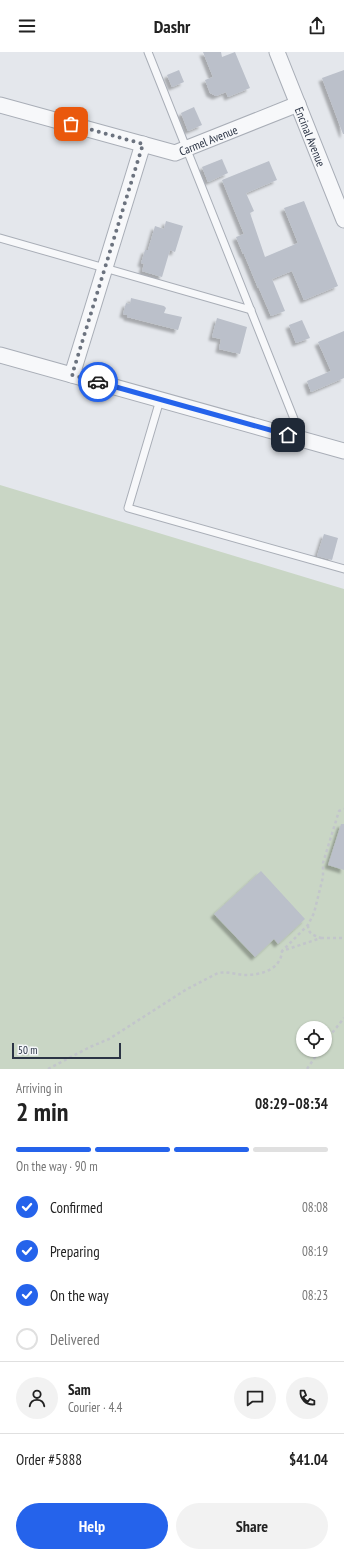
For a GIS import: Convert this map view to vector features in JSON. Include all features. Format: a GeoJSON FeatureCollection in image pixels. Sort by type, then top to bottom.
{"type":"FeatureCollection","features":[{"type":"Feature","properties":{"kind":"street","name":"Encinal Avenue"},"geometry":{"type":"LineString","coordinates":[[277,52],[344,220]]}},
{"type":"Feature","properties":{"kind":"street","name":"Carmel Avenue"},"geometry":{"type":"LineString","coordinates":[[0,105],[176,153],[298,104]]}},
{"type":"Feature","properties":{"kind":"street"},"geometry":{"type":"LineString","coordinates":[[72,375],[143,144]]}},
{"type":"Feature","properties":{"kind":"street"},"geometry":{"type":"LineString","coordinates":[[0,355],[344,450]]}},
{"type":"Feature","properties":{"kind":"lane"},"geometry":{"type":"LineString","coordinates":[[148,52],[302,439]]}},
{"type":"Feature","properties":{"kind":"lane"},"geometry":{"type":"LineString","coordinates":[[0,238],[251,310]]}},
{"type":"Feature","properties":{"kind":"lane"},"geometry":{"type":"LineString","coordinates":[[160,400],[128,508],[344,569]]}},
{"type":"Feature","properties":{"kind":"path"},"geometry":{"type":"LineString","coordinates":[[48,1069],[108,1039],[181,993],[218,973],[249,974],[273,968],[281,958],[282,952],[308,925],[314,912],[323,877],[323,863],[331,833],[339,811],[344,809]]}},
{"type":"Feature","properties":{"kind":"path"},"geometry":{"type":"LineString","coordinates":[[308,925],[308,931],[310,934],[321,938]]}},
{"type":"Feature","properties":{"kind":"path"},"geometry":{"type":"LineString","coordinates":[[282,952],[321,938],[344,938]]}},
{"type":"Feature","properties":{"kind":"path"},"geometry":{"type":"LineString","coordinates":[[332,1033],[344,1018]]}},
{"type":"Feature","properties":{"kind":"path"},"geometry":{"type":"LineString","coordinates":[[307,1069],[315,1057]]}},
{"type":"Feature","properties":{"kind":"green space"},"geometry":{"type":"Polygon","coordinates":[[[0,485],[344,589],[344,1069],[0,1069],[0,485]]]}},
{"type":"Feature","properties":{"kind":"building"},"geometry":{"type":"Polygon","coordinates":[[[203,52],[221,52],[222,57],[235,52],[250,88],[228,97],[226,92],[216,96],[210,93],[205,80],[213,77],[203,52]]]}},
{"type":"Feature","properties":{"kind":"building"},"geometry":{"type":"Polygon","coordinates":[[[179,70],[184,82],[172,87],[167,75],[179,70]]]}},
{"type":"Feature","properties":{"kind":"building"},"geometry":{"type":"Polygon","coordinates":[[[344,70],[344,134],[343,134],[322,78],[344,70]]]}},
{"type":"Feature","properties":{"kind":"building"},"geometry":{"type":"Polygon","coordinates":[[[194,107],[202,125],[188,131],[181,113],[194,107]]]}},
{"type":"Feature","properties":{"kind":"building"},"geometry":{"type":"Polygon","coordinates":[[[222,159],[228,173],[208,182],[202,167],[222,159]]]}},
{"type":"Feature","properties":{"kind":"building"},"geometry":{"type":"Polygon","coordinates":[[[269,161],[277,180],[246,193],[254,211],[250,213],[265,257],[298,243],[284,208],[304,201],[338,286],[304,300],[292,271],[272,279],[285,311],[271,316],[236,237],[244,234],[222,180],[269,161]]]}},
{"type":"Feature","properties":{"kind":"building"},"geometry":{"type":"Polygon","coordinates":[[[166,221],[183,226],[175,252],[170,250],[162,277],[142,271],[144,264],[141,263],[145,250],[148,250],[155,226],[164,229],[166,221]]]}},
{"type":"Feature","properties":{"kind":"building"},"geometry":{"type":"Polygon","coordinates":[[[131,298],[164,306],[166,308],[164,313],[182,317],[178,330],[127,317],[127,315],[123,314],[126,303],[130,304],[131,298]]]}},
{"type":"Feature","properties":{"kind":"building"},"geometry":{"type":"Polygon","coordinates":[[[217,318],[247,327],[240,354],[219,349],[221,339],[212,337],[217,318]]]}},
{"type":"Feature","properties":{"kind":"building"},"geometry":{"type":"Polygon","coordinates":[[[302,320],[310,338],[296,343],[289,325],[302,320]]]}},
{"type":"Feature","properties":{"kind":"building"},"geometry":{"type":"Polygon","coordinates":[[[344,331],[344,378],[311,392],[307,381],[331,371],[318,342],[344,331]]]}},
{"type":"Feature","properties":{"kind":"building"},"geometry":{"type":"Polygon","coordinates":[[[324,534],[338,538],[332,560],[317,556],[324,534]]]}},
{"type":"Feature","properties":{"kind":"building"},"geometry":{"type":"Polygon","coordinates":[[[341,824],[344,824],[344,870],[328,865],[341,824]]]}},
{"type":"Feature","properties":{"kind":"building"},"geometry":{"type":"Polygon","coordinates":[[[261,871],[305,919],[278,944],[274,939],[255,957],[214,914],[261,871]]]}},
{"type":"Feature","properties":{"kind":"way so far"},"geometry":{"type":"LineString","coordinates":[[71,124],[143,144],[72,375],[98,382]]}},
{"type":"Feature","properties":{"kind":"route"},"geometry":{"type":"LineString","coordinates":[[98,382],[288,435]]}}]}
